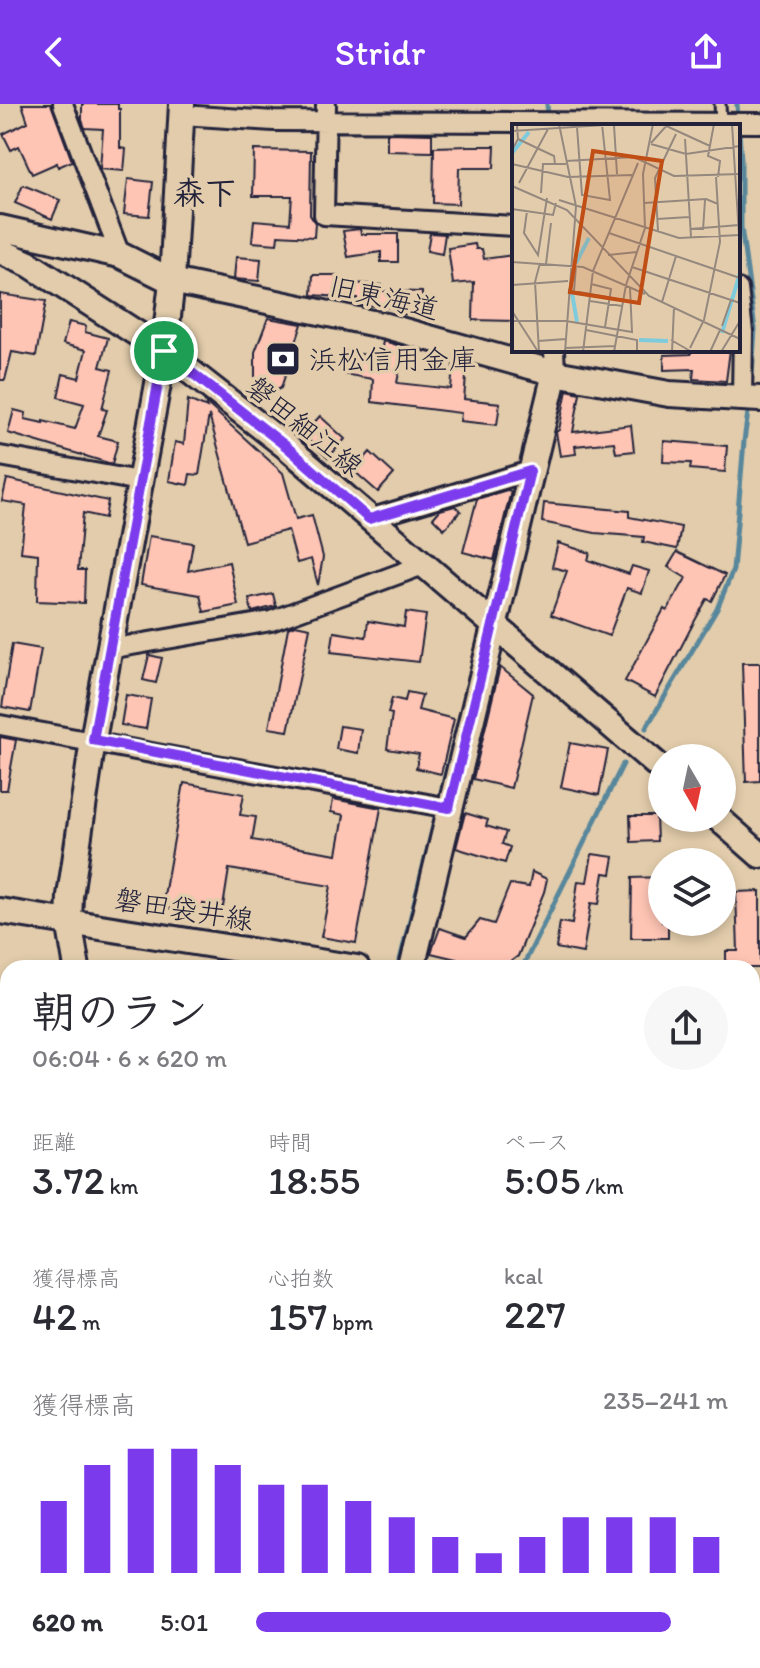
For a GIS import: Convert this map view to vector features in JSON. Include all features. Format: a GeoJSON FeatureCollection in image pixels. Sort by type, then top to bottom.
{"type":"FeatureCollection","features":[{"type":"Feature","properties":{"kind":"street"},"geometry":{"type":"LineString","coordinates":[[63,104],[120,255]]}},
{"type":"Feature","properties":{"kind":"street"},"geometry":{"type":"LineString","coordinates":[[76,960],[69,921],[93,740],[164,351],[172,281],[182,109],[274,121],[326,112],[721,117],[760,123]]}},
{"type":"Feature","properties":{"kind":"street"},"geometry":{"type":"LineString","coordinates":[[326,112],[324,215],[512,226]]}},
{"type":"Feature","properties":{"kind":"street","name":"旧東海道"},"geometry":{"type":"LineString","coordinates":[[0,228],[120,255],[172,281],[554,361],[669,394],[753,399]]}},
{"type":"Feature","properties":{"kind":"street","name":"磐田細江線"},"geometry":{"type":"LineString","coordinates":[[0,251],[29,264],[164,351],[287,447],[648,757]]}},
{"type":"Feature","properties":{"kind":"street"},"geometry":{"type":"LineString","coordinates":[[740,306],[753,399]]}},
{"type":"Feature","properties":{"kind":"street"},"geometry":{"type":"LineString","coordinates":[[414,960],[554,361]]}},
{"type":"Feature","properties":{"kind":"street"},"geometry":{"type":"LineString","coordinates":[[0,456],[139,481]]}},
{"type":"Feature","properties":{"kind":"street"},"geometry":{"type":"LineString","coordinates":[[369,519],[530,471]]}},
{"type":"Feature","properties":{"kind":"street"},"geometry":{"type":"LineString","coordinates":[[109,649],[271,621],[423,565]]}},
{"type":"Feature","properties":{"kind":"street"},"geometry":{"type":"LineString","coordinates":[[0,725],[449,808]]}},
{"type":"Feature","properties":{"kind":"street"},"geometry":{"type":"LineString","coordinates":[[734,832],[760,855]]}},
{"type":"Feature","properties":{"kind":"street","name":"磐田袋井線"},"geometry":{"type":"LineString","coordinates":[[0,911],[308,960]]}},
{"type":"Feature","properties":{"kind":"building"},"geometry":{"type":"Polygon","coordinates":[[[22,104],[51,104],[72,161],[58,167],[57,163],[32,174],[19,146],[11,150],[3,134],[28,122],[22,104]]]}},
{"type":"Feature","properties":{"kind":"building"},"geometry":{"type":"Polygon","coordinates":[[[82,104],[118,104],[120,148],[126,149],[124,171],[100,169],[103,129],[85,128],[82,104]]]}},
{"type":"Feature","properties":{"kind":"building"},"geometry":{"type":"Polygon","coordinates":[[[387,133],[432,134],[432,152],[387,151],[387,133]]]}},
{"type":"Feature","properties":{"kind":"building"},"geometry":{"type":"Polygon","coordinates":[[[495,146],[494,168],[459,168],[458,204],[433,203],[434,147],[495,146]]]}},
{"type":"Feature","properties":{"kind":"building"},"geometry":{"type":"Polygon","coordinates":[[[254,150],[311,151],[310,215],[315,223],[314,237],[278,235],[277,244],[252,242],[254,220],[290,223],[292,196],[253,196],[254,150]]]}},
{"type":"Feature","properties":{"kind":"building"},"geometry":{"type":"Polygon","coordinates":[[[128,179],[153,182],[149,216],[124,214],[128,179]]]}},
{"type":"Feature","properties":{"kind":"building"},"geometry":{"type":"Polygon","coordinates":[[[23,185],[60,200],[52,219],[15,203],[23,185]]]}},
{"type":"Feature","properties":{"kind":"building"},"geometry":{"type":"Polygon","coordinates":[[[360,229],[361,234],[398,234],[398,262],[381,262],[381,252],[348,257],[343,231],[360,229]]]}},
{"type":"Feature","properties":{"kind":"building"},"geometry":{"type":"Polygon","coordinates":[[[430,233],[445,234],[442,254],[427,251],[430,233]]]}},
{"type":"Feature","properties":{"kind":"building"},"geometry":{"type":"Polygon","coordinates":[[[475,244],[476,249],[482,249],[484,259],[512,255],[512,321],[473,320],[474,282],[453,284],[448,248],[475,244]]]}},
{"type":"Feature","properties":{"kind":"building"},"geometry":{"type":"Polygon","coordinates":[[[236,257],[261,259],[259,281],[234,279],[236,257]]]}},
{"type":"Feature","properties":{"kind":"building"},"geometry":{"type":"Polygon","coordinates":[[[313,275],[337,275],[337,282],[382,285],[382,291],[422,292],[422,314],[398,314],[397,308],[356,304],[357,298],[312,295],[313,275]]]}},
{"type":"Feature","properties":{"kind":"building"},"geometry":{"type":"Polygon","coordinates":[[[0,294],[46,301],[36,356],[12,352],[5,380],[0,380],[0,294]]]}},
{"type":"Feature","properties":{"kind":"building"},"geometry":{"type":"Polygon","coordinates":[[[268,318],[302,324],[281,388],[273,392],[260,391],[255,379],[255,352],[268,318]]]}},
{"type":"Feature","properties":{"kind":"building"},"geometry":{"type":"Polygon","coordinates":[[[69,322],[86,326],[85,332],[108,338],[100,367],[112,370],[102,409],[107,410],[98,436],[118,441],[112,464],[8,433],[14,410],[26,413],[25,419],[75,429],[84,404],[58,397],[63,374],[79,378],[86,350],[63,344],[69,322]]]}},
{"type":"Feature","properties":{"kind":"building"},"geometry":{"type":"Polygon","coordinates":[[[383,341],[404,347],[397,383],[451,389],[453,365],[467,366],[464,399],[500,403],[497,425],[460,421],[461,413],[372,402],[373,379],[343,374],[347,352],[380,357],[383,341]]]}},
{"type":"Feature","properties":{"kind":"building"},"geometry":{"type":"Polygon","coordinates":[[[730,352],[726,381],[693,379],[694,369],[664,370],[664,355],[730,352]]]}},
{"type":"Feature","properties":{"kind":"building"},"geometry":{"type":"Polygon","coordinates":[[[567,390],[580,393],[573,432],[631,425],[634,451],[616,453],[614,442],[575,446],[576,454],[560,456],[556,432],[567,390]]]}},
{"type":"Feature","properties":{"kind":"building"},"geometry":{"type":"Polygon","coordinates":[[[188,400],[207,408],[205,402],[283,473],[296,519],[312,515],[323,557],[318,585],[311,559],[297,563],[288,530],[244,542],[209,415],[199,475],[190,474],[188,485],[169,481],[175,442],[184,444],[188,400]]]}},
{"type":"Feature","properties":{"kind":"building"},"geometry":{"type":"Polygon","coordinates":[[[320,416],[345,439],[328,458],[303,435],[320,416]]]}},
{"type":"Feature","properties":{"kind":"building"},"geometry":{"type":"Polygon","coordinates":[[[664,441],[727,446],[725,472],[690,469],[691,463],[663,462],[664,441]]]}},
{"type":"Feature","properties":{"kind":"building"},"geometry":{"type":"Polygon","coordinates":[[[370,452],[394,474],[378,492],[354,471],[370,452]]]}},
{"type":"Feature","properties":{"kind":"building"},"geometry":{"type":"Polygon","coordinates":[[[7,479],[108,501],[105,518],[83,513],[78,570],[85,570],[84,603],[37,601],[38,554],[21,552],[26,505],[2,501],[7,479]]]}},
{"type":"Feature","properties":{"kind":"building"},"geometry":{"type":"Polygon","coordinates":[[[511,491],[494,560],[463,552],[477,499],[511,491]]]}},
{"type":"Feature","properties":{"kind":"building"},"geometry":{"type":"Polygon","coordinates":[[[544,503],[629,511],[629,517],[681,527],[677,549],[643,542],[644,537],[595,533],[542,522],[544,503]]]}},
{"type":"Feature","properties":{"kind":"building"},"geometry":{"type":"Polygon","coordinates":[[[455,506],[461,511],[444,529],[433,518],[440,510],[455,506]]]}},
{"type":"Feature","properties":{"kind":"building"},"geometry":{"type":"Polygon","coordinates":[[[149,536],[193,543],[188,571],[229,562],[238,605],[204,612],[200,595],[141,585],[149,536]]]}},
{"type":"Feature","properties":{"kind":"building"},"geometry":{"type":"Polygon","coordinates":[[[558,543],[590,553],[588,560],[629,574],[632,566],[649,571],[642,593],[627,588],[609,636],[551,615],[567,571],[552,567],[558,543]]]}},
{"type":"Feature","properties":{"kind":"building"},"geometry":{"type":"Polygon","coordinates":[[[677,552],[725,575],[712,601],[707,599],[655,697],[625,681],[664,609],[667,611],[686,578],[668,567],[677,552]]]}},
{"type":"Feature","properties":{"kind":"building"},"geometry":{"type":"Polygon","coordinates":[[[273,594],[276,606],[252,612],[249,599],[273,594]]]}},
{"type":"Feature","properties":{"kind":"building"},"geometry":{"type":"Polygon","coordinates":[[[406,612],[426,615],[419,662],[331,652],[334,632],[366,637],[368,621],[404,627],[406,612]]]}},
{"type":"Feature","properties":{"kind":"building"},"geometry":{"type":"Polygon","coordinates":[[[295,625],[310,628],[288,731],[269,728],[288,628],[295,625]]]}},
{"type":"Feature","properties":{"kind":"building"},"geometry":{"type":"Polygon","coordinates":[[[12,644],[41,649],[30,712],[2,707],[12,644]]]}},
{"type":"Feature","properties":{"kind":"building"},"geometry":{"type":"Polygon","coordinates":[[[149,655],[162,658],[156,683],[143,680],[149,655]]]}},
{"type":"Feature","properties":{"kind":"building"},"geometry":{"type":"Polygon","coordinates":[[[742,663],[760,663],[760,781],[746,782],[742,663]]]}},
{"type":"Feature","properties":{"kind":"building"},"geometry":{"type":"Polygon","coordinates":[[[500,667],[533,694],[511,788],[473,779],[500,667]]]}},
{"type":"Feature","properties":{"kind":"building"},"geometry":{"type":"Polygon","coordinates":[[[407,692],[422,695],[418,710],[454,719],[441,774],[416,768],[419,754],[387,749],[392,714],[388,713],[392,698],[405,701],[407,692]]]}},
{"type":"Feature","properties":{"kind":"building"},"geometry":{"type":"Polygon","coordinates":[[[126,695],[151,699],[146,729],[121,725],[126,695]]]}},
{"type":"Feature","properties":{"kind":"building"},"geometry":{"type":"Polygon","coordinates":[[[340,726],[361,729],[358,753],[336,749],[340,726]]]}},
{"type":"Feature","properties":{"kind":"building"},"geometry":{"type":"Polygon","coordinates":[[[0,737],[16,740],[7,790],[0,790],[0,737]]]}},
{"type":"Feature","properties":{"kind":"building"},"geometry":{"type":"Polygon","coordinates":[[[570,743],[608,750],[599,795],[561,787],[570,743]]]}},
{"type":"Feature","properties":{"kind":"building"},"geometry":{"type":"Polygon","coordinates":[[[184,783],[244,794],[240,815],[256,817],[252,840],[337,854],[344,815],[331,812],[333,799],[381,808],[356,943],[321,937],[331,886],[229,869],[223,907],[203,904],[201,914],[162,907],[184,783]]]}},
{"type":"Feature","properties":{"kind":"building"},"geometry":{"type":"Polygon","coordinates":[[[465,813],[488,820],[486,826],[506,832],[502,844],[510,847],[505,863],[456,848],[465,813]]]}},
{"type":"Feature","properties":{"kind":"building"},"geometry":{"type":"Polygon","coordinates":[[[630,816],[648,816],[648,832],[657,832],[657,841],[631,842],[630,816]]]}},
{"type":"Feature","properties":{"kind":"building"},"geometry":{"type":"Polygon","coordinates":[[[592,854],[614,857],[611,874],[604,873],[599,904],[591,903],[583,953],[556,948],[560,922],[572,924],[578,881],[587,882],[592,854]]]}},
{"type":"Feature","properties":{"kind":"building"},"geometry":{"type":"Polygon","coordinates":[[[532,872],[547,879],[518,956],[513,960],[460,960],[431,953],[440,928],[466,937],[480,920],[494,924],[510,884],[529,887],[532,872]]]}},
{"type":"Feature","properties":{"kind":"building"},"geometry":{"type":"Polygon","coordinates":[[[648,877],[648,936],[668,938],[631,938],[632,878],[648,877]]]}},
{"type":"Feature","properties":{"kind":"building"},"geometry":{"type":"Polygon","coordinates":[[[760,891],[760,960],[726,960],[726,951],[738,951],[736,892],[760,891]]]}},
{"type":"Feature","properties":{"kind":"waterway"},"geometry":{"type":"LineString","coordinates":[[547,104],[548,117]]}},
{"type":"Feature","properties":{"kind":"waterway"},"geometry":{"type":"LineString","coordinates":[[737,104],[738,124]]}},
{"type":"Feature","properties":{"kind":"waterway"},"geometry":{"type":"LineString","coordinates":[[740,146],[741,227],[755,329],[751,391]]}},
{"type":"Feature","properties":{"kind":"waterway"},"geometry":{"type":"LineString","coordinates":[[646,728],[717,609],[733,570],[749,405]]}},
{"type":"Feature","properties":{"kind":"waterway"},"geometry":{"type":"LineString","coordinates":[[439,800],[457,728]]}},
{"type":"Feature","properties":{"kind":"waterway"},"geometry":{"type":"LineString","coordinates":[[526,960],[623,764]]}},
{"type":"Feature","properties":{"kind":"waterway"},"geometry":{"type":"LineString","coordinates":[[400,960],[437,810]]}},
{"type":"Feature","properties":{"kind":"place","name":"浜松信用金庫"},"geometry":{"type":"Point","coordinates":[283,359]}},
{"type":"Feature","properties":{"kind":"district","name":"森下"},"geometry":{"type":"Point","coordinates":[205,193]}},
{"type":"Feature","properties":{"kind":"route"},"geometry":{"type":"LineString","coordinates":[[164,351],[287,447],[369,519],[530,471],[449,808],[93,740],[164,351]]}}]}
